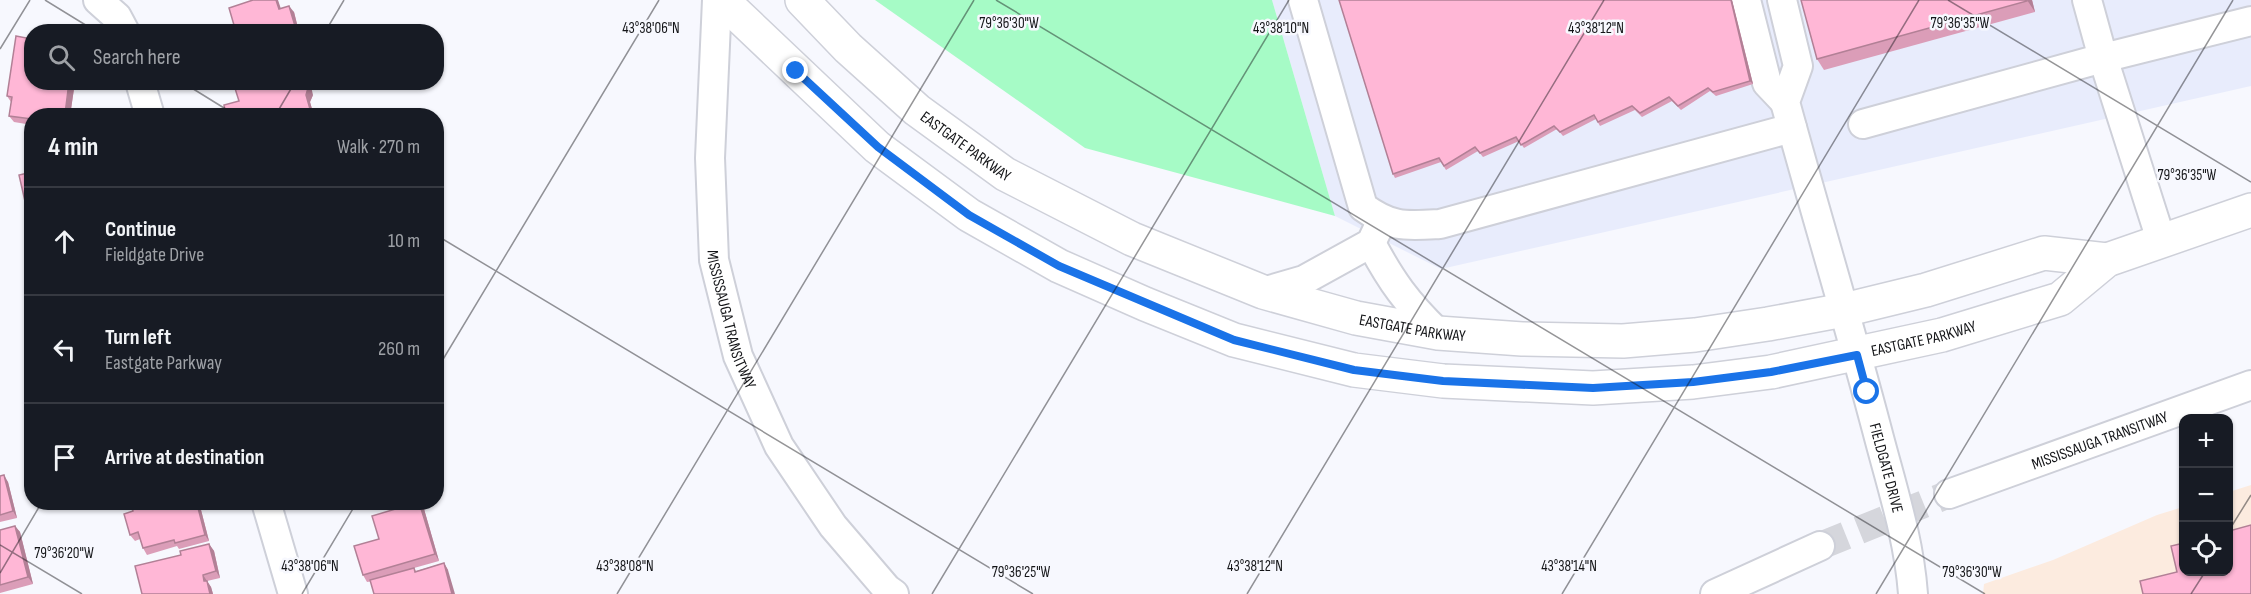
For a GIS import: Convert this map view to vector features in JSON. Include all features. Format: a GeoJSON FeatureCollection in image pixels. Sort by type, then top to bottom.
{"type":"FeatureCollection","features":[{"type":"Feature","properties":{"kind":"main road","name":"EASTGATE PARKWAY"},"geometry":{"type":"LineString","coordinates":[[722,0],[878,147],[969,215],[1059,266],[1234,340],[1354,370],[1443,381],[1593,388],[1693,382],[1771,372],[1942,335],[2060,299],[2107,260],[2251,210]]}},
{"type":"Feature","properties":{"kind":"main road","name":"EASTGATE PARKWAY"},"geometry":{"type":"LineString","coordinates":[[802,0],[848,48],[917,110],[1005,174],[1132,239],[1263,292],[1356,318],[1438,333],[1522,339],[1623,341],[1695,335],[1844,310],[1926,290],[2044,253],[2107,260]]}},
{"type":"Feature","properties":{"kind":"street"},"geometry":{"type":"LineString","coordinates":[[98,0],[117,16],[121,24]]}},
{"type":"Feature","properties":{"kind":"street","name":"MISSISSAUGA TRANSITWAY"},"geometry":{"type":"LineString","coordinates":[[717,0],[710,158],[714,260],[738,356],[779,446],[833,526],[887,589],[894,594]]}},
{"type":"Feature","properties":{"kind":"street"},"geometry":{"type":"LineString","coordinates":[[1302,0],[1364,207],[1377,231],[1392,280],[1411,307],[1438,333]]}},
{"type":"Feature","properties":{"kind":"street"},"geometry":{"type":"LineString","coordinates":[[1746,0],[1767,83],[1788,115]]}},
{"type":"Feature","properties":{"kind":"street"},"geometry":{"type":"LineString","coordinates":[[1782,0],[1798,66],[1788,115]]}},
{"type":"Feature","properties":{"kind":"street"},"geometry":{"type":"LineString","coordinates":[[2087,0],[2161,240]]}},
{"type":"Feature","properties":{"kind":"street"},"geometry":{"type":"LineString","coordinates":[[1863,124],[2103,58],[2251,21]]}},
{"type":"Feature","properties":{"kind":"street"},"geometry":{"type":"LineString","coordinates":[[142,90],[148,108]]}},
{"type":"Feature","properties":{"kind":"street"},"geometry":{"type":"LineString","coordinates":[[1263,292],[1304,280],[1377,231],[1408,226],[1440,225],[1788,115]]}},
{"type":"Feature","properties":{"kind":"street","name":"FIELDGATE DRIVE"},"geometry":{"type":"LineString","coordinates":[[1788,115],[1857,355],[1901,521],[1913,594]]}},
{"type":"Feature","properties":{"kind":"street","name":"MISSISSAUGA TRANSITWAY"},"geometry":{"type":"LineString","coordinates":[[1949,494],[2251,385]]}},
{"type":"Feature","properties":{"kind":"street"},"geometry":{"type":"LineString","coordinates":[[268,510],[293,594]]}},
{"type":"Feature","properties":{"kind":"street"},"geometry":{"type":"LineString","coordinates":[[1715,594],[1820,546]]}},
{"type":"Feature","properties":{"kind":"shaded area"},"geometry":{"type":"Polygon","coordinates":[[[1272,0],[2251,0],[2251,86],[1441,269],[1335,216],[1272,0]]]}},
{"type":"Feature","properties":{"kind":"shaded area"},"geometry":{"type":"Polygon","coordinates":[[[2251,485],[2251,594],[1983,594],[1984,584],[2053,560],[2157,515],[2179,508],[2179,576],[2233,576],[2233,491],[2251,485]]]}},
{"type":"Feature","properties":{"kind":"green space"},"geometry":{"type":"Polygon","coordinates":[[[875,0],[1272,0],[1335,216],[1085,148],[875,0]]]}},
{"type":"Feature","properties":{"kind":"building"},"geometry":{"type":"Polygon","coordinates":[[[253,0],[276,0],[279,9],[289,6],[294,24],[234,24],[229,8],[253,0]]]}},
{"type":"Feature","properties":{"kind":"building"},"geometry":{"type":"Polygon","coordinates":[[[1339,0],[1731,0],[1750,81],[1713,92],[1708,88],[1678,106],[1669,97],[1640,113],[1632,106],[1598,122],[1594,115],[1560,132],[1554,126],[1521,145],[1516,137],[1480,153],[1475,147],[1444,166],[1439,158],[1393,174],[1339,0]]]}},
{"type":"Feature","properties":{"kind":"building"},"geometry":{"type":"Polygon","coordinates":[[[1801,0],[2027,0],[2027,1],[1817,59],[1801,0]]]}},
{"type":"Feature","properties":{"kind":"building"},"geometry":{"type":"Polygon","coordinates":[[[16,36],[24,38],[24,90],[68,90],[66,108],[24,108],[24,118],[9,116],[12,97],[7,96],[16,36]]]}},
{"type":"Feature","properties":{"kind":"building"},"geometry":{"type":"Polygon","coordinates":[[[236,90],[307,90],[306,95],[310,108],[225,108],[224,105],[239,101],[236,90]]]}},
{"type":"Feature","properties":{"kind":"building"},"geometry":{"type":"Polygon","coordinates":[[[24,174],[24,197],[19,175],[24,174]]]}},
{"type":"Feature","properties":{"kind":"building"},"geometry":{"type":"Polygon","coordinates":[[[4,475],[13,511],[0,515],[0,476],[4,475]]]}},
{"type":"Feature","properties":{"kind":"building"},"geometry":{"type":"Polygon","coordinates":[[[199,510],[205,535],[143,548],[138,532],[130,535],[124,514],[133,511],[199,510]]]}},
{"type":"Feature","properties":{"kind":"building"},"geometry":{"type":"Polygon","coordinates":[[[392,510],[421,510],[435,554],[363,575],[354,546],[379,539],[372,516],[392,510]]]}},
{"type":"Feature","properties":{"kind":"building"},"geometry":{"type":"Polygon","coordinates":[[[2251,525],[2251,594],[2143,594],[2140,581],[2177,572],[2171,546],[2179,544],[2179,576],[2233,576],[2233,530],[2251,525]]]}},
{"type":"Feature","properties":{"kind":"building"},"geometry":{"type":"Polygon","coordinates":[[[15,526],[28,577],[0,585],[0,530],[15,526]]]}},
{"type":"Feature","properties":{"kind":"building"},"geometry":{"type":"Polygon","coordinates":[[[209,544],[216,571],[203,575],[210,594],[142,594],[135,566],[181,555],[180,551],[209,544]]]}},
{"type":"Feature","properties":{"kind":"building"},"geometry":{"type":"Polygon","coordinates":[[[444,563],[452,594],[374,594],[370,580],[414,568],[415,572],[444,563]]]}},
{"type":"Feature","properties":{"kind":"tunnel"},"geometry":{"type":"LineString","coordinates":[[1820,546],[1949,494]]}},
{"type":"Feature","properties":{"kind":"route"},"geometry":{"type":"LineString","coordinates":[[796,71],[878,147],[969,215],[1059,266],[1234,340],[1354,370],[1443,381],[1593,388],[1693,382],[1771,372],[1857,355],[1867,392]]}}]}
